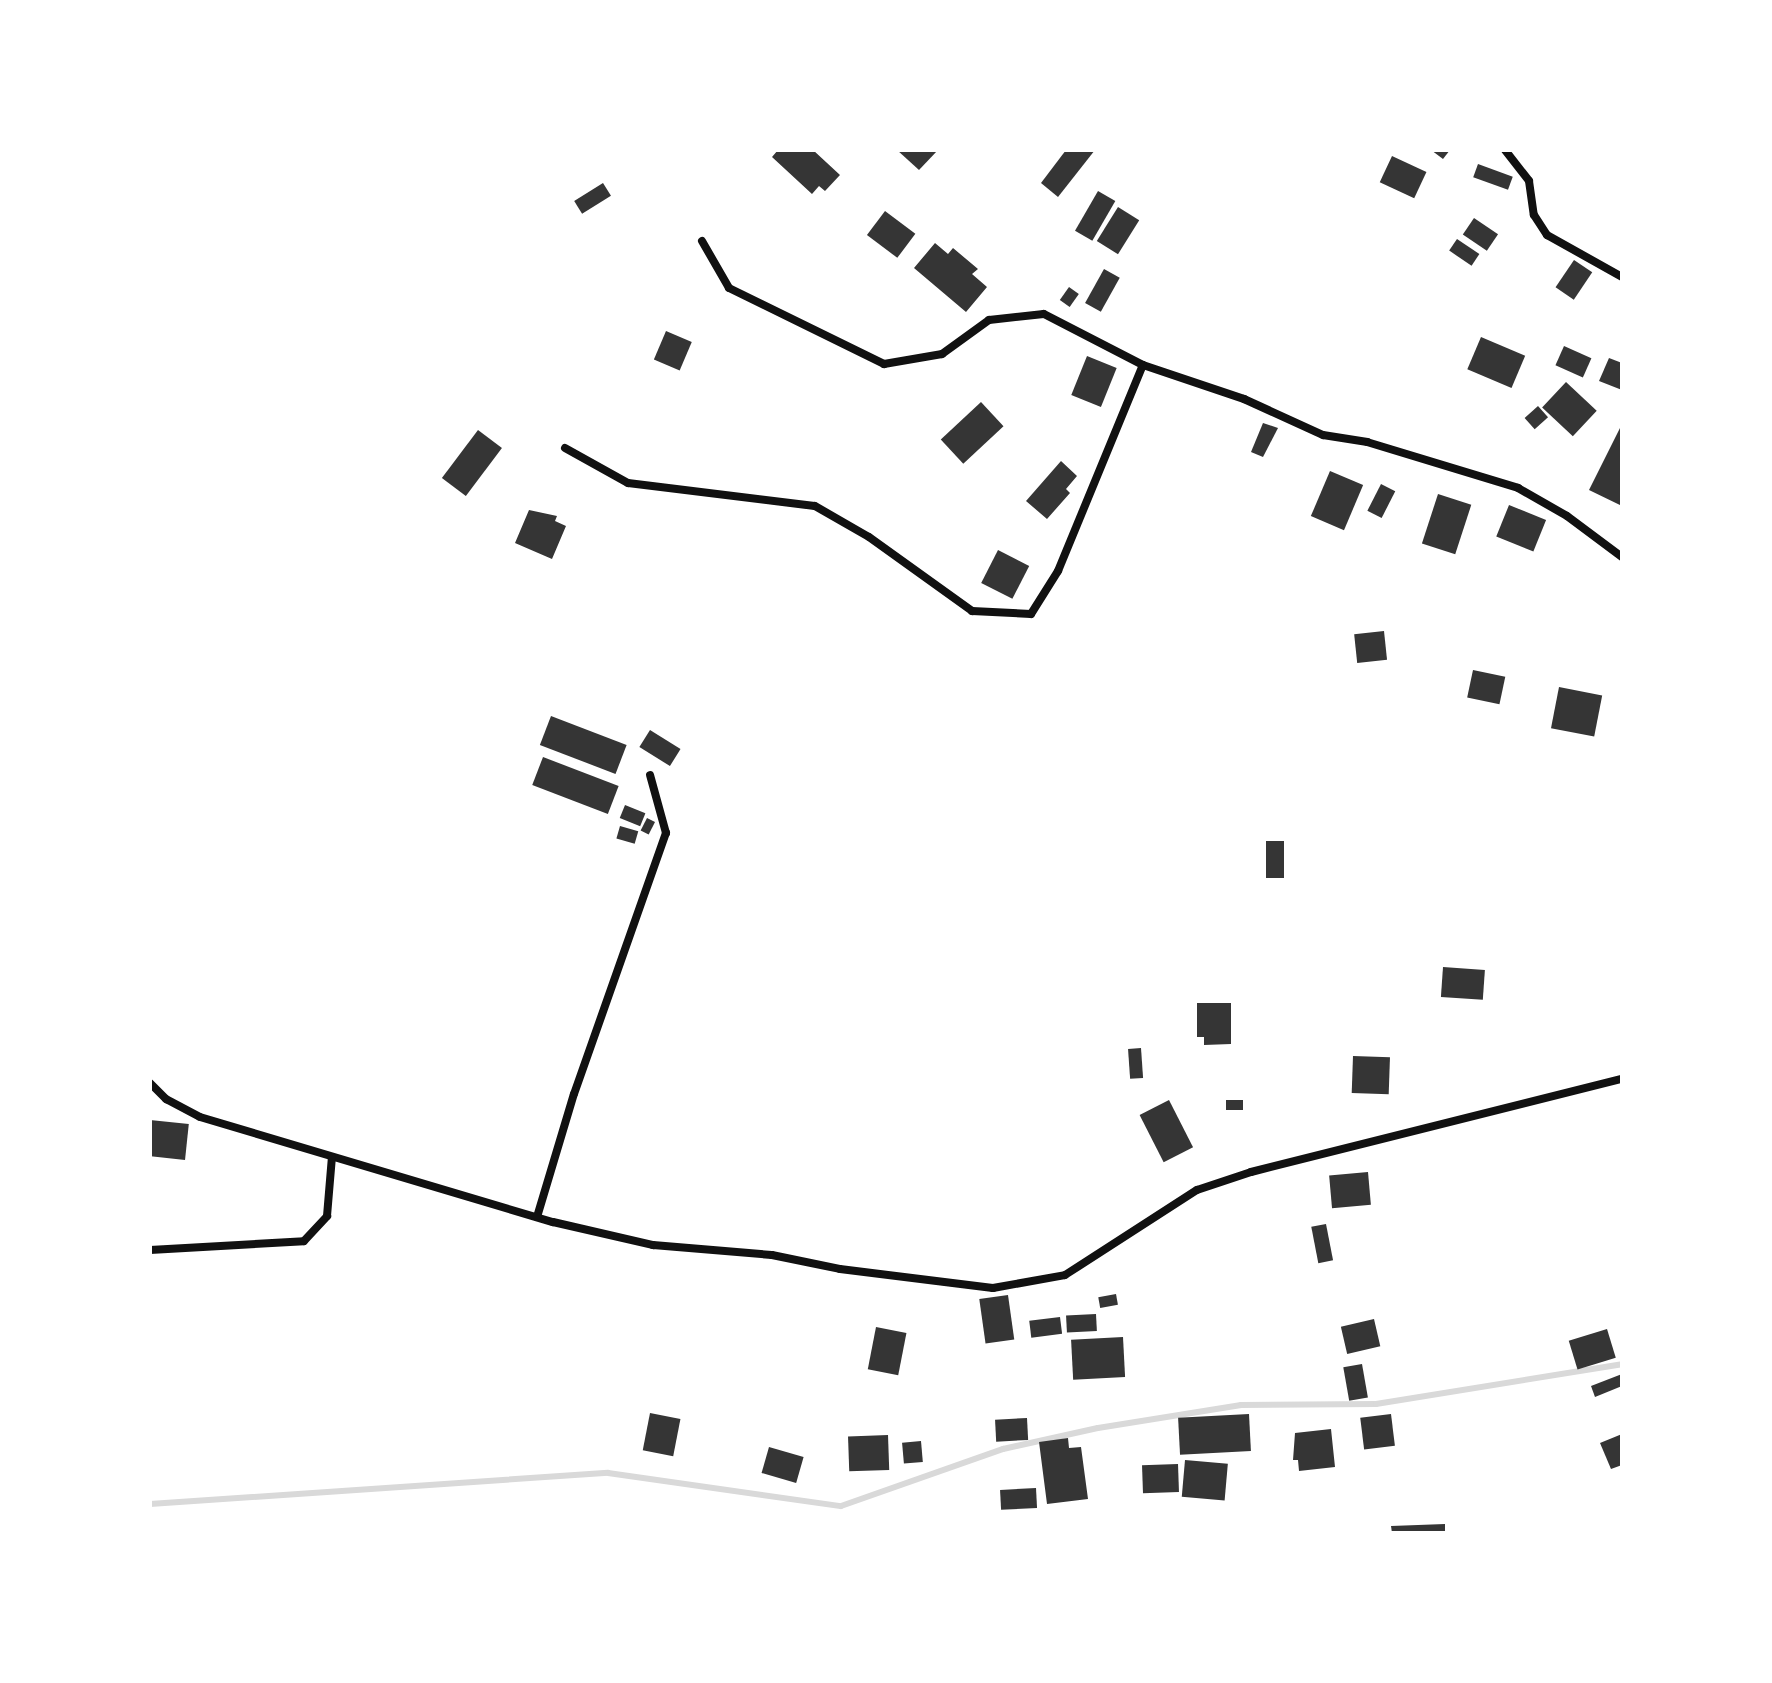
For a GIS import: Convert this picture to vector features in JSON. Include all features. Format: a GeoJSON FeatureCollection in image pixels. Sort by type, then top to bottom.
{"type":"FeatureCollection","features":[{"type":"Feature","properties":{"kind":"street"},"geometry":{"type":"LineString","coordinates":[[1505,150],[1529,181],[1534,215],[1547,235],[1622,277]]}},
{"type":"Feature","properties":{"kind":"street"},"geometry":{"type":"LineString","coordinates":[[702,241],[729,288],[884,364],[942,354],[989,320],[1044,314],[1143,365],[1244,399],[1323,435],[1367,442],[1518,488],[1567,516],[1622,557]]}},
{"type":"Feature","properties":{"kind":"street"},"geometry":{"type":"LineString","coordinates":[[565,448],[628,483],[815,506],[869,537],[972,611],[1031,614],[1058,571],[1143,365]]}},
{"type":"Feature","properties":{"kind":"street"},"geometry":{"type":"LineString","coordinates":[[537,1217],[574,1094],[666,833],[650,775]]}},
{"type":"Feature","properties":{"kind":"street"},"geometry":{"type":"LineString","coordinates":[[150,1083],[166,1099],[200,1117],[537,1217],[653,1245],[772,1255],[840,1269],[993,1288],[1065,1275],[1197,1190],[1251,1172],[1622,1079]]}},
{"type":"Feature","properties":{"kind":"street"},"geometry":{"type":"LineString","coordinates":[[150,1250],[304,1241],[327,1216],[332,1157]]}},
{"type":"Feature","properties":{"kind":"building"},"geometry":{"type":"Polygon","coordinates":[[[778,150],[813,150],[840,175],[825,191],[819,186],[812,194],[772,157],[778,150]]]}},
{"type":"Feature","properties":{"kind":"building"},"geometry":{"type":"Polygon","coordinates":[[[897,150],[938,150],[919,170],[897,150]]]}},
{"type":"Feature","properties":{"kind":"building"},"geometry":{"type":"Polygon","coordinates":[[[1066,150],[1095,150],[1058,197],[1041,183],[1066,150]]]}},
{"type":"Feature","properties":{"kind":"building"},"geometry":{"type":"Polygon","coordinates":[[[1431,150],[1450,150],[1443,159],[1431,150]]]}},
{"type":"Feature","properties":{"kind":"building"},"geometry":{"type":"Polygon","coordinates":[[[1392,156],[1426,172],[1414,198],[1380,182],[1392,156]]]}},
{"type":"Feature","properties":{"kind":"building"},"geometry":{"type":"Polygon","coordinates":[[[1478,164],[1513,177],[1508,190],[1473,177],[1478,164]]]}},
{"type":"Feature","properties":{"kind":"building"},"geometry":{"type":"Polygon","coordinates":[[[603,183],[611,196],[582,214],[574,201],[603,183]]]}},
{"type":"Feature","properties":{"kind":"building"},"geometry":{"type":"Polygon","coordinates":[[[1098,191],[1115,201],[1092,241],[1075,231],[1098,191]]]}},
{"type":"Feature","properties":{"kind":"building"},"geometry":{"type":"Polygon","coordinates":[[[1118,207],[1139,220],[1118,254],[1097,241],[1118,207]]]}},
{"type":"Feature","properties":{"kind":"building"},"geometry":{"type":"Polygon","coordinates":[[[885,211],[915,234],[897,258],[867,235],[885,211]]]}},
{"type":"Feature","properties":{"kind":"building"},"geometry":{"type":"Polygon","coordinates":[[[1474,218],[1498,234],[1487,251],[1463,235],[1474,218]]]}},
{"type":"Feature","properties":{"kind":"building"},"geometry":{"type":"Polygon","coordinates":[[[1457,239],[1479,254],[1472,266],[1449,251],[1457,239]]]}},
{"type":"Feature","properties":{"kind":"building"},"geometry":{"type":"Polygon","coordinates":[[[935,243],[948,254],[953,248],[978,269],[972,274],[987,287],[966,312],[914,268],[935,243]]]}},
{"type":"Feature","properties":{"kind":"building"},"geometry":{"type":"Polygon","coordinates":[[[1574,260],[1592,272],[1574,300],[1556,287],[1574,260]]]}},
{"type":"Feature","properties":{"kind":"building"},"geometry":{"type":"Polygon","coordinates":[[[1104,269],[1120,278],[1101,312],[1085,303],[1104,269]]]}},
{"type":"Feature","properties":{"kind":"building"},"geometry":{"type":"Polygon","coordinates":[[[1069,287],[1079,294],[1070,307],[1060,300],[1069,287]]]}},
{"type":"Feature","properties":{"kind":"building"},"geometry":{"type":"Polygon","coordinates":[[[666,331],[692,342],[680,370],[654,360],[666,331]]]}},
{"type":"Feature","properties":{"kind":"building"},"geometry":{"type":"Polygon","coordinates":[[[1481,337],[1525,356],[1512,388],[1467,369],[1481,337]]]}},
{"type":"Feature","properties":{"kind":"building"},"geometry":{"type":"Polygon","coordinates":[[[1564,346],[1591,358],[1583,377],[1555,365],[1564,346]]]}},
{"type":"Feature","properties":{"kind":"building"},"geometry":{"type":"Polygon","coordinates":[[[1087,356],[1117,368],[1101,407],[1071,395],[1087,356]]]}},
{"type":"Feature","properties":{"kind":"building"},"geometry":{"type":"Polygon","coordinates":[[[1609,358],[1622,363],[1622,390],[1599,381],[1609,358]]]}},
{"type":"Feature","properties":{"kind":"building"},"geometry":{"type":"Polygon","coordinates":[[[1566,382],[1597,411],[1573,436],[1542,408],[1566,382]]]}},
{"type":"Feature","properties":{"kind":"building"},"geometry":{"type":"Polygon","coordinates":[[[981,402],[1004,426],[963,464],[941,440],[981,402]]]}},
{"type":"Feature","properties":{"kind":"building"},"geometry":{"type":"Polygon","coordinates":[[[1538,406],[1548,417],[1535,429],[1525,418],[1538,406]]]}},
{"type":"Feature","properties":{"kind":"building"},"geometry":{"type":"Polygon","coordinates":[[[1263,423],[1278,428],[1263,457],[1251,452],[1263,423]]]}},
{"type":"Feature","properties":{"kind":"building"},"geometry":{"type":"Polygon","coordinates":[[[1622,424],[1622,506],[1589,490],[1622,424]]]}},
{"type":"Feature","properties":{"kind":"building"},"geometry":{"type":"Polygon","coordinates":[[[478,430],[502,448],[466,496],[442,478],[478,430]]]}},
{"type":"Feature","properties":{"kind":"building"},"geometry":{"type":"Polygon","coordinates":[[[1061,461],[1077,476],[1066,489],[1070,493],[1047,519],[1026,501],[1061,461]]]}},
{"type":"Feature","properties":{"kind":"building"},"geometry":{"type":"Polygon","coordinates":[[[1330,471],[1363,485],[1344,530],[1311,516],[1330,471]]]}},
{"type":"Feature","properties":{"kind":"building"},"geometry":{"type":"Polygon","coordinates":[[[1381,484],[1395,491],[1382,518],[1367,511],[1381,484]]]}},
{"type":"Feature","properties":{"kind":"building"},"geometry":{"type":"Polygon","coordinates":[[[1438,494],[1471,505],[1455,554],[1422,543],[1438,494]]]}},
{"type":"Feature","properties":{"kind":"building"},"geometry":{"type":"Polygon","coordinates":[[[1509,505],[1546,520],[1533,552],[1496,537],[1509,505]]]}},
{"type":"Feature","properties":{"kind":"building"},"geometry":{"type":"Polygon","coordinates":[[[529,510],[557,516],[555,521],[566,526],[552,559],[515,543],[529,510]]]}},
{"type":"Feature","properties":{"kind":"building"},"geometry":{"type":"Polygon","coordinates":[[[998,550],[1029,566],[1012,599],[981,583],[998,550]]]}},
{"type":"Feature","properties":{"kind":"building"},"geometry":{"type":"Polygon","coordinates":[[[1384,631],[1387,660],[1357,663],[1354,634],[1384,631]]]}},
{"type":"Feature","properties":{"kind":"building"},"geometry":{"type":"Polygon","coordinates":[[[1473,670],[1505,677],[1499,704],[1467,697],[1473,670]]]}},
{"type":"Feature","properties":{"kind":"building"},"geometry":{"type":"Polygon","coordinates":[[[1559,687],[1602,695],[1594,737],[1551,728],[1559,687]]]}},
{"type":"Feature","properties":{"kind":"building"},"geometry":{"type":"Polygon","coordinates":[[[551,716],[627,745],[616,774],[540,745],[551,716]]]}},
{"type":"Feature","properties":{"kind":"building"},"geometry":{"type":"Polygon","coordinates":[[[650,730],[681,749],[670,766],[639,747],[650,730]]]}},
{"type":"Feature","properties":{"kind":"building"},"geometry":{"type":"Polygon","coordinates":[[[543,757],[619,786],[608,814],[532,785],[543,757]]]}},
{"type":"Feature","properties":{"kind":"building"},"geometry":{"type":"Polygon","coordinates":[[[625,805],[645,813],[640,826],[620,818],[625,805]]]}},
{"type":"Feature","properties":{"kind":"building"},"geometry":{"type":"Polygon","coordinates":[[[647,818],[655,822],[649,835],[641,830],[647,818]]]}},
{"type":"Feature","properties":{"kind":"building"},"geometry":{"type":"Polygon","coordinates":[[[620,826],[638,831],[635,844],[616,838],[620,826]]]}},
{"type":"Feature","properties":{"kind":"building"},"geometry":{"type":"Polygon","coordinates":[[[1266,841],[1284,841],[1284,878],[1266,878],[1266,841]]]}},
{"type":"Feature","properties":{"kind":"building"},"geometry":{"type":"Polygon","coordinates":[[[1443,967],[1485,970],[1483,1000],[1441,997],[1443,967]]]}},
{"type":"Feature","properties":{"kind":"building"},"geometry":{"type":"Polygon","coordinates":[[[1197,1003],[1231,1003],[1231,1044],[1204,1045],[1204,1037],[1197,1037],[1197,1003]]]}},
{"type":"Feature","properties":{"kind":"building"},"geometry":{"type":"Polygon","coordinates":[[[1141,1048],[1143,1078],[1130,1079],[1128,1049],[1141,1048]]]}},
{"type":"Feature","properties":{"kind":"building"},"geometry":{"type":"Polygon","coordinates":[[[1353,1056],[1390,1057],[1389,1094],[1352,1093],[1353,1056]]]}},
{"type":"Feature","properties":{"kind":"building"},"geometry":{"type":"Polygon","coordinates":[[[1169,1100],[1193,1147],[1164,1162],[1140,1115],[1169,1100]]]}},
{"type":"Feature","properties":{"kind":"building"},"geometry":{"type":"Polygon","coordinates":[[[1226,1100],[1243,1100],[1243,1110],[1226,1110],[1226,1100]]]}},
{"type":"Feature","properties":{"kind":"building"},"geometry":{"type":"Polygon","coordinates":[[[150,1120],[189,1124],[185,1160],[150,1156],[150,1120]]]}},
{"type":"Feature","properties":{"kind":"building"},"geometry":{"type":"Polygon","coordinates":[[[1368,1172],[1371,1205],[1332,1208],[1329,1175],[1368,1172]]]}},
{"type":"Feature","properties":{"kind":"building"},"geometry":{"type":"Polygon","coordinates":[[[1326,1224],[1333,1260],[1318,1263],[1311,1227],[1326,1224]]]}},
{"type":"Feature","properties":{"kind":"building"},"geometry":{"type":"Polygon","coordinates":[[[1116,1294],[1118,1305],[1100,1308],[1098,1297],[1116,1294]]]}},
{"type":"Feature","properties":{"kind":"building"},"geometry":{"type":"Polygon","coordinates":[[[1008,1295],[1014,1340],[986,1344],[979,1299],[1008,1295]]]}},
{"type":"Feature","properties":{"kind":"building"},"geometry":{"type":"Polygon","coordinates":[[[1096,1314],[1097,1331],[1067,1333],[1066,1316],[1096,1314]]]}},
{"type":"Feature","properties":{"kind":"building"},"geometry":{"type":"Polygon","coordinates":[[[1060,1317],[1062,1334],[1031,1338],[1029,1321],[1060,1317]]]}},
{"type":"Feature","properties":{"kind":"building"},"geometry":{"type":"Polygon","coordinates":[[[1374,1319],[1380,1346],[1347,1354],[1341,1327],[1374,1319]]]}},
{"type":"Feature","properties":{"kind":"building"},"geometry":{"type":"Polygon","coordinates":[[[876,1327],[906,1333],[898,1375],[868,1369],[876,1327]]]}},
{"type":"Feature","properties":{"kind":"building"},"geometry":{"type":"Polygon","coordinates":[[[1607,1329],[1616,1358],[1578,1369],[1569,1341],[1607,1329]]]}},
{"type":"Feature","properties":{"kind":"building"},"geometry":{"type":"Polygon","coordinates":[[[1123,1337],[1125,1377],[1073,1380],[1071,1340],[1123,1337]]]}},
{"type":"Feature","properties":{"kind":"building"},"geometry":{"type":"Polygon","coordinates":[[[1362,1364],[1368,1397],[1349,1401],[1343,1367],[1362,1364]]]}},
{"type":"Feature","properties":{"kind":"building"},"geometry":{"type":"Polygon","coordinates":[[[1622,1374],[1622,1386],[1595,1397],[1591,1386],[1622,1374]]]}},
{"type":"Feature","properties":{"kind":"building"},"geometry":{"type":"Polygon","coordinates":[[[650,1413],[680,1419],[673,1456],[643,1450],[650,1413]]]}},
{"type":"Feature","properties":{"kind":"building"},"geometry":{"type":"Polygon","coordinates":[[[1249,1414],[1251,1451],[1180,1455],[1178,1418],[1249,1414]]]}},
{"type":"Feature","properties":{"kind":"building"},"geometry":{"type":"Polygon","coordinates":[[[1391,1414],[1395,1446],[1364,1450],[1360,1418],[1391,1414]]]}},
{"type":"Feature","properties":{"kind":"building"},"geometry":{"type":"Polygon","coordinates":[[[1027,1418],[1028,1440],[996,1442],[995,1420],[1027,1418]]]}},
{"type":"Feature","properties":{"kind":"building"},"geometry":{"type":"Polygon","coordinates":[[[1331,1429],[1335,1467],[1299,1471],[1298,1460],[1293,1460],[1295,1433],[1331,1429]]]}},
{"type":"Feature","properties":{"kind":"building"},"geometry":{"type":"Polygon","coordinates":[[[1622,1434],[1622,1465],[1611,1469],[1600,1443],[1622,1434]]]}},
{"type":"Feature","properties":{"kind":"building"},"geometry":{"type":"Polygon","coordinates":[[[888,1435],[889,1470],[849,1471],[848,1436],[888,1435]]]}},
{"type":"Feature","properties":{"kind":"building"},"geometry":{"type":"Polygon","coordinates":[[[1068,1438],[1069,1448],[1081,1447],[1088,1499],[1047,1504],[1039,1442],[1068,1438]]]}},
{"type":"Feature","properties":{"kind":"building"},"geometry":{"type":"Polygon","coordinates":[[[921,1441],[923,1462],[904,1464],[902,1443],[921,1441]]]}},
{"type":"Feature","properties":{"kind":"building"},"geometry":{"type":"Polygon","coordinates":[[[769,1447],[804,1457],[796,1483],[762,1473],[769,1447]]]}},
{"type":"Feature","properties":{"kind":"building"},"geometry":{"type":"Polygon","coordinates":[[[1185,1460],[1228,1464],[1225,1501],[1182,1497],[1185,1460]]]}},
{"type":"Feature","properties":{"kind":"building"},"geometry":{"type":"Polygon","coordinates":[[[1178,1464],[1179,1492],[1143,1493],[1142,1465],[1178,1464]]]}},
{"type":"Feature","properties":{"kind":"building"},"geometry":{"type":"Polygon","coordinates":[[[1036,1488],[1037,1508],[1001,1510],[1000,1490],[1036,1488]]]}},
{"type":"Feature","properties":{"kind":"building"},"geometry":{"type":"Polygon","coordinates":[[[1445,1524],[1445,1533],[1392,1533],[1391,1526],[1445,1524]]]}},
{"type":"Feature","properties":{"kind":"waterway"},"geometry":{"type":"LineString","coordinates":[[150,1504],[608,1473],[841,1506],[1003,1449],[1098,1428],[1241,1405],[1376,1404],[1622,1364]]}}]}
